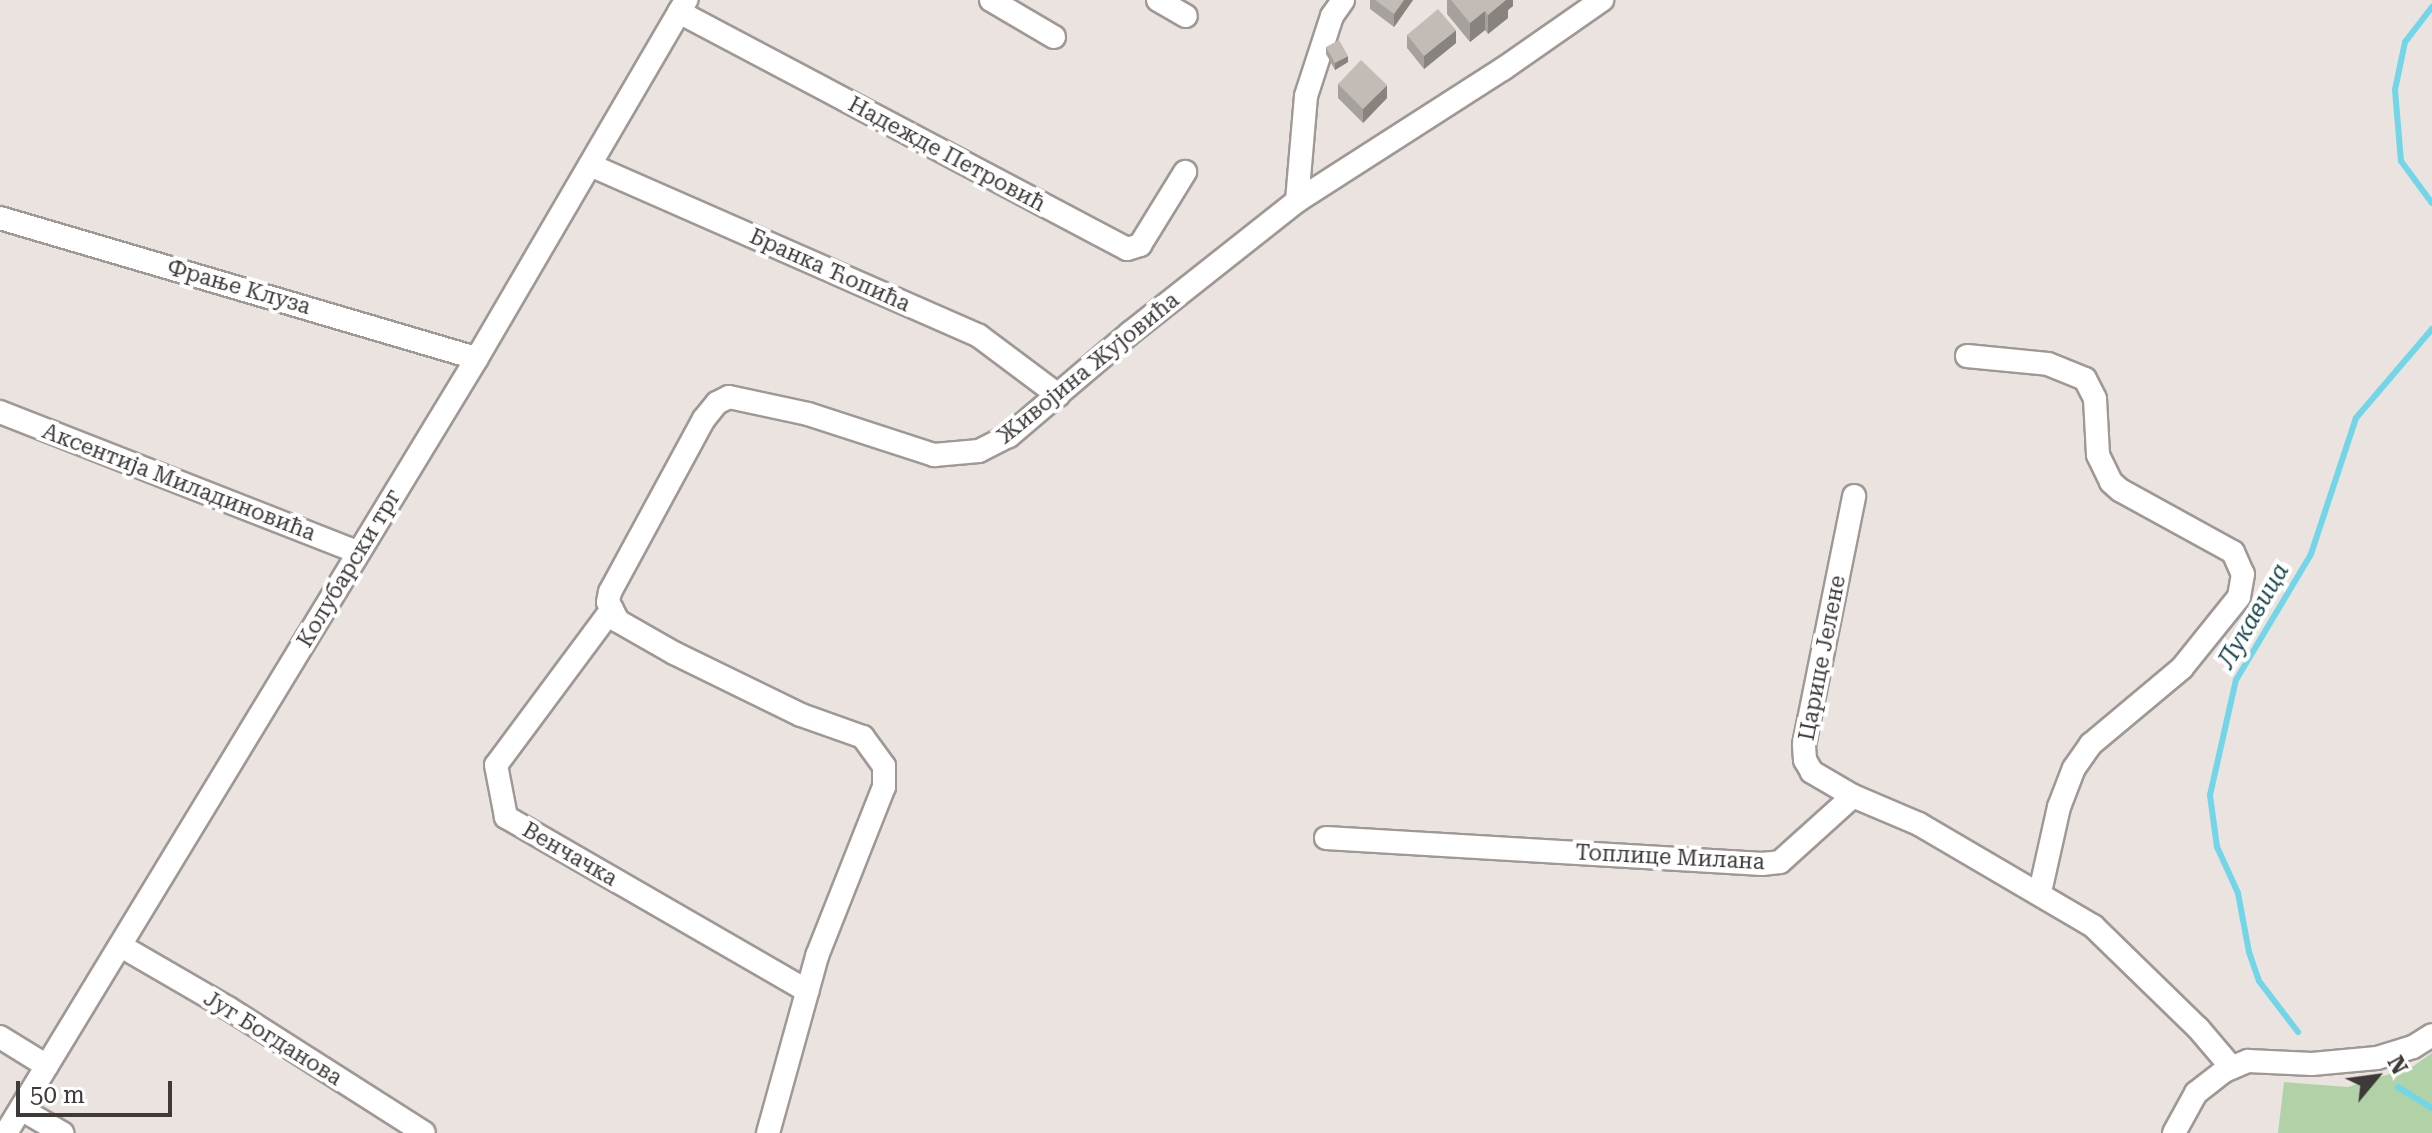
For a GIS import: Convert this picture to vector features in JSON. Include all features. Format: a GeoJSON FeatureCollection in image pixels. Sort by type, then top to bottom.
{"type":"FeatureCollection","features":[{"type":"Feature","properties":{"kind":"street"},"geometry":{"type":"LineString","coordinates":[[991,0],[1054,37]]}},
{"type":"Feature","properties":{"kind":"street"},"geometry":{"type":"LineString","coordinates":[[1158,0],[1186,16]]}},
{"type":"Feature","properties":{"kind":"street"},"geometry":{"type":"LineString","coordinates":[[1297,201],[1306,96],[1332,16],[1343,0]]}},
{"type":"Feature","properties":{"kind":"street","name":"Живојина Жујовића"},"geometry":{"type":"LineString","coordinates":[[612,609],[608,602],[610,592],[704,419],[717,403],[729,397],[808,414],[934,455],[979,451],[1009,436],[1130,333],[1297,201],[1503,69],[1602,0]]}},
{"type":"Feature","properties":{"kind":"street","name":"Колубарски трг"},"geometry":{"type":"LineString","coordinates":[[6,1133],[477,358],[682,6]]}},
{"type":"Feature","properties":{"kind":"street","name":"Надежде Петровић"},"geometry":{"type":"LineString","coordinates":[[682,6],[1127,249],[1140,245],[1185,172]]}},
{"type":"Feature","properties":{"kind":"street","name":"Бранка Ћопића"},"geometry":{"type":"LineString","coordinates":[[590,165],[979,336],[1058,395]]}},
{"type":"Feature","properties":{"kind":"street","name":"Фрање Клуза"},"geometry":{"type":"LineString","coordinates":[[0,218],[477,358]]}},
{"type":"Feature","properties":{"kind":"street"},"geometry":{"type":"LineString","coordinates":[[1967,356],[2048,364],[2085,379],[2095,399],[2098,455],[2111,482],[2233,552],[2243,574],[2239,597],[2182,668],[2082,756],[2059,807],[2040,892]]}},
{"type":"Feature","properties":{"kind":"street","name":"Аксентија Миладиновића"},"geometry":{"type":"LineString","coordinates":[[0,412],[358,552]]}},
{"type":"Feature","properties":{"kind":"street","name":"Царице Јелене"},"geometry":{"type":"LineString","coordinates":[[1853,796],[1812,772],[1805,760],[1804,745],[1854,496]]}},
{"type":"Feature","properties":{"kind":"street"},"geometry":{"type":"LineString","coordinates":[[612,609],[618,621],[674,653],[801,715],[863,737],[884,766],[884,787],[817,956],[768,1133]]}},
{"type":"Feature","properties":{"kind":"street","name":"Венчачка"},"geometry":{"type":"LineString","coordinates":[[612,609],[496,765],[506,817],[807,991]]}},
{"type":"Feature","properties":{"kind":"street"},"geometry":{"type":"LineString","coordinates":[[1853,796],[1919,824],[2040,892],[2093,926],[2198,1028],[2232,1068]]}},
{"type":"Feature","properties":{"kind":"street","name":"Топлице Милана"},"geometry":{"type":"LineString","coordinates":[[1326,838],[1762,864],[1780,862],[1853,796]]}},
{"type":"Feature","properties":{"kind":"street","name":"Југ Богданова"},"geometry":{"type":"LineString","coordinates":[[121,946],[228,1008],[424,1133]]}},
{"type":"Feature","properties":{"kind":"street"},"geometry":{"type":"LineString","coordinates":[[2174,1133],[2196,1093],[2232,1068],[2248,1061],[2312,1064],[2377,1058],[2413,1047],[2432,1035]]}},
{"type":"Feature","properties":{"kind":"street"},"geometry":{"type":"LineString","coordinates":[[0,1037],[47,1066]]}},
{"type":"Feature","properties":{"kind":"street"},"geometry":{"type":"LineString","coordinates":[[21,1109],[62,1133]]}},
{"type":"Feature","properties":{"kind":"green space"},"geometry":{"type":"Polygon","coordinates":[[[2432,1053],[2432,1133],[2278,1133],[2284,1082],[2348,1087],[2412,1067],[2432,1053]]]}},
{"type":"Feature","properties":{"kind":"building"},"geometry":{"type":"Polygon","coordinates":[[[1375,0],[1404,0],[1394,14],[1375,0]]]}},
{"type":"Feature","properties":{"kind":"building"},"geometry":{"type":"Polygon","coordinates":[[[1451,0],[1506,0],[1488,15],[1485,11],[1470,23],[1451,0]]]}},
{"type":"Feature","properties":{"kind":"building"},"geometry":{"type":"Polygon","coordinates":[[[1438,9],[1456,30],[1424,56],[1407,35],[1438,9]]]}},
{"type":"Feature","properties":{"kind":"building"},"geometry":{"type":"Polygon","coordinates":[[[1339,40],[1348,56],[1335,63],[1326,47],[1339,40]]]}},
{"type":"Feature","properties":{"kind":"building"},"geometry":{"type":"Polygon","coordinates":[[[1361,60],[1387,85],[1363,109],[1338,84],[1361,60]]]}},
{"type":"Feature","properties":{"kind":"waterway","name":"Лукавица"},"geometry":{"type":"LineString","coordinates":[[2432,7],[2405,42],[2395,90],[2401,161],[2432,203]]}},
{"type":"Feature","properties":{"kind":"waterway","name":"Лукавица"},"geometry":{"type":"LineString","coordinates":[[2298,1032],[2259,981],[2249,952],[2238,893],[2217,847],[2210,795],[2236,680],[2311,554],[2356,418],[2432,329]]}},
{"type":"Feature","properties":{"kind":"waterway","name":"Лукавица"},"geometry":{"type":"LineString","coordinates":[[2398,1087],[2432,1108]]}}]}
